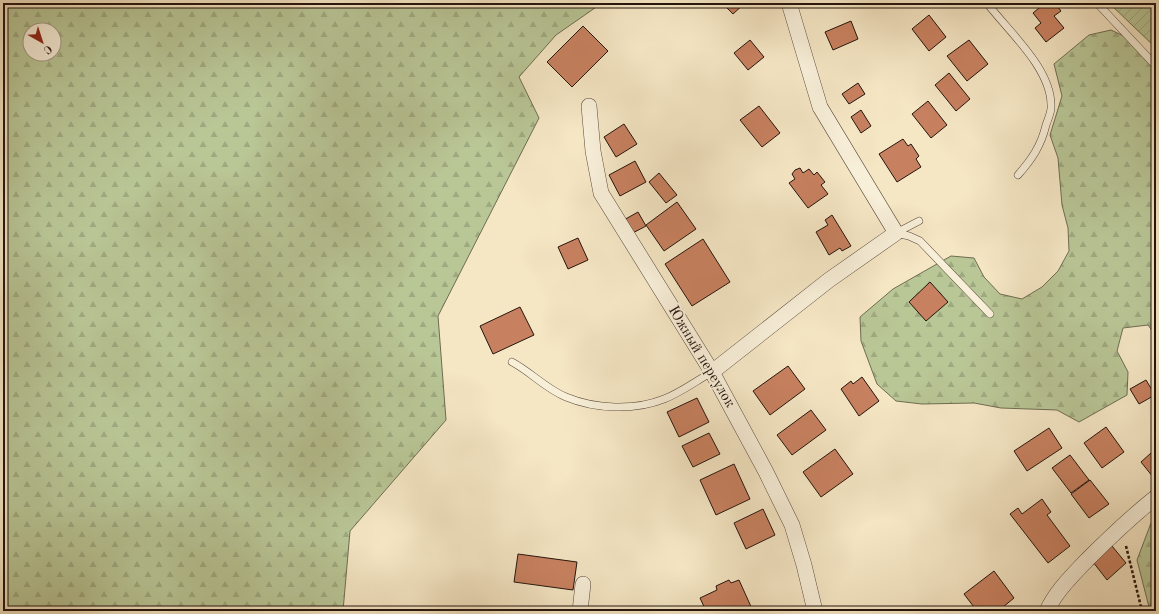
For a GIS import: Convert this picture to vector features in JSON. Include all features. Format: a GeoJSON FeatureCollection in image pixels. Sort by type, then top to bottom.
{"type":"FeatureCollection","features":[{"type":"Feature","properties":{"kind":"street"},"geometry":{"type":"LineString","coordinates":[[712,372],[829,280],[896,233],[820,107],[789,3]]}},
{"type":"Feature","properties":{"kind":"street","name":"Южный переулок"},"geometry":{"type":"LineString","coordinates":[[588,106],[593,151],[601,193],[712,372],[766,472],[792,525],[804,565],[815,611]]}},
{"type":"Feature","properties":{"kind":"street"},"geometry":{"type":"LineString","coordinates":[[1047,611],[1052,599],[1070,578],[1125,522],[1156,497]]}},
{"type":"Feature","properties":{"kind":"street"},"geometry":{"type":"LineString","coordinates":[[580,611],[583,584]]}},
{"type":"Feature","properties":{"kind":"lane"},"geometry":{"type":"LineString","coordinates":[[987,3],[1039,68],[1049,88],[1052,106],[1045,132],[1037,153],[1018,175]]}},
{"type":"Feature","properties":{"kind":"lane"},"geometry":{"type":"LineString","coordinates":[[1097,3],[1156,66]]}},
{"type":"Feature","properties":{"kind":"lane"},"geometry":{"type":"LineString","coordinates":[[896,233],[919,221]]}},
{"type":"Feature","properties":{"kind":"lane"},"geometry":{"type":"LineString","coordinates":[[896,233],[909,236],[920,241],[990,314]]}},
{"type":"Feature","properties":{"kind":"lane"},"geometry":{"type":"LineString","coordinates":[[512,362],[565,397],[599,406],[633,407],[664,399],[712,372]]}},
{"type":"Feature","properties":{"kind":"path"},"geometry":{"type":"LineString","coordinates":[[1125,522],[1126,550],[1142,611]]}},
{"type":"Feature","properties":{"kind":"green space"},"geometry":{"type":"Polygon","coordinates":[[[3,3],[602,3],[556,35],[519,77],[539,118],[438,316],[446,420],[350,531],[343,611],[3,611],[3,3]]]}},
{"type":"Feature","properties":{"kind":"green space"},"geometry":{"type":"Polygon","coordinates":[[[1109,3],[1156,3],[1156,48],[1109,3]]]}},
{"type":"Feature","properties":{"kind":"green space"},"geometry":{"type":"Polygon","coordinates":[[[1111,30],[1132,40],[1156,61],[1156,336],[1148,325],[1123,328],[1117,351],[1128,372],[1127,395],[1079,422],[1057,410],[1001,408],[974,403],[922,404],[896,401],[877,384],[861,341],[860,317],[893,289],[951,256],[974,258],[984,277],[1000,294],[1022,299],[1042,287],[1058,271],[1069,251],[1068,228],[1062,205],[1058,158],[1050,135],[1062,96],[1054,64],[1089,35],[1111,30]]]}},
{"type":"Feature","properties":{"kind":"green space"},"geometry":{"type":"Polygon","coordinates":[[[1156,518],[1156,611],[1150,611],[1137,560],[1151,523],[1156,518]]]}},
{"type":"Feature","properties":{"kind":"building"},"geometry":{"type":"Polygon","coordinates":[[[722,3],[745,3],[733,14],[722,3]]]}},
{"type":"Feature","properties":{"kind":"building"},"geometry":{"type":"Polygon","coordinates":[[[1045,3],[1055,3],[1061,11],[1054,16],[1064,28],[1046,42],[1035,28],[1041,23],[1033,13],[1045,3]]]}},
{"type":"Feature","properties":{"kind":"building"},"geometry":{"type":"Polygon","coordinates":[[[929,15],[946,37],[929,51],[912,29],[929,15]]]}},
{"type":"Feature","properties":{"kind":"building"},"geometry":{"type":"Polygon","coordinates":[[[851,21],[858,39],[833,50],[825,32],[851,21]]]}},
{"type":"Feature","properties":{"kind":"building"},"geometry":{"type":"Polygon","coordinates":[[[583,26],[608,51],[572,87],[547,62],[583,26]]]}},
{"type":"Feature","properties":{"kind":"building"},"geometry":{"type":"Polygon","coordinates":[[[750,40],[764,57],[748,70],[734,53],[750,40]]]}},
{"type":"Feature","properties":{"kind":"building"},"geometry":{"type":"Polygon","coordinates":[[[969,40],[988,64],[967,81],[947,56],[969,40]]]}},
{"type":"Feature","properties":{"kind":"building"},"geometry":{"type":"Polygon","coordinates":[[[949,73],[970,99],[956,111],[935,85],[949,73]]]}},
{"type":"Feature","properties":{"kind":"building"},"geometry":{"type":"Polygon","coordinates":[[[858,83],[865,94],[849,104],[842,94],[858,83]]]}},
{"type":"Feature","properties":{"kind":"building"},"geometry":{"type":"Polygon","coordinates":[[[928,101],[947,125],[931,138],[912,114],[928,101]]]}},
{"type":"Feature","properties":{"kind":"building"},"geometry":{"type":"Polygon","coordinates":[[[759,106],[780,133],[762,147],[740,120],[759,106]]]}},
{"type":"Feature","properties":{"kind":"building"},"geometry":{"type":"Polygon","coordinates":[[[861,110],[871,126],[861,133],[851,117],[861,110]]]}},
{"type":"Feature","properties":{"kind":"building"},"geometry":{"type":"Polygon","coordinates":[[[624,124],[637,144],[616,157],[604,137],[624,124]]]}},
{"type":"Feature","properties":{"kind":"building"},"geometry":{"type":"Polygon","coordinates":[[[903,139],[908,146],[911,144],[919,156],[916,159],[921,167],[897,182],[879,154],[903,139]]]}},
{"type":"Feature","properties":{"kind":"building"},"geometry":{"type":"Polygon","coordinates":[[[635,161],[646,182],[620,196],[609,175],[635,161]]]}},
{"type":"Feature","properties":{"kind":"building"},"geometry":{"type":"Polygon","coordinates":[[[800,168],[803,173],[809,169],[814,175],[817,172],[825,182],[821,185],[828,194],[808,208],[789,183],[795,179],[792,174],[795,170],[800,168]]]}},
{"type":"Feature","properties":{"kind":"building"},"geometry":{"type":"Polygon","coordinates":[[[659,173],[677,195],[666,203],[649,182],[659,173]]]}},
{"type":"Feature","properties":{"kind":"building"},"geometry":{"type":"Polygon","coordinates":[[[677,202],[696,229],[664,251],[646,225],[677,202]]]}},
{"type":"Feature","properties":{"kind":"building"},"geometry":{"type":"Polygon","coordinates":[[[638,212],[646,226],[629,235],[622,221],[638,212]]]}},
{"type":"Feature","properties":{"kind":"building"},"geometry":{"type":"Polygon","coordinates":[[[832,215],[851,246],[842,251],[840,248],[829,255],[816,232],[828,225],[825,220],[832,215]]]}},
{"type":"Feature","properties":{"kind":"building"},"geometry":{"type":"Polygon","coordinates":[[[578,238],[588,260],[568,269],[558,247],[578,238]]]}},
{"type":"Feature","properties":{"kind":"building"},"geometry":{"type":"Polygon","coordinates":[[[703,239],[730,282],[692,306],[665,264],[703,239]]]}},
{"type":"Feature","properties":{"kind":"building"},"geometry":{"type":"Polygon","coordinates":[[[930,282],[948,302],[926,321],[909,302],[930,282]]]}},
{"type":"Feature","properties":{"kind":"building"},"geometry":{"type":"Polygon","coordinates":[[[520,307],[534,335],[493,354],[480,326],[520,307]]]}},
{"type":"Feature","properties":{"kind":"building"},"geometry":{"type":"Polygon","coordinates":[[[788,366],[805,389],[770,415],[753,391],[788,366]]]}},
{"type":"Feature","properties":{"kind":"building"},"geometry":{"type":"Polygon","coordinates":[[[862,377],[879,401],[859,416],[841,389],[851,381],[853,384],[862,377]]]}},
{"type":"Feature","properties":{"kind":"building"},"geometry":{"type":"Polygon","coordinates":[[[1146,380],[1155,395],[1139,404],[1130,389],[1146,380]]]}},
{"type":"Feature","properties":{"kind":"building"},"geometry":{"type":"Polygon","coordinates":[[[697,398],[709,422],[679,437],[667,412],[697,398]]]}},
{"type":"Feature","properties":{"kind":"building"},"geometry":{"type":"Polygon","coordinates":[[[811,410],[826,430],[792,455],[777,435],[811,410]]]}},
{"type":"Feature","properties":{"kind":"building"},"geometry":{"type":"Polygon","coordinates":[[[1156,417],[1156,428],[1151,421],[1156,417]]]}},
{"type":"Feature","properties":{"kind":"building"},"geometry":{"type":"Polygon","coordinates":[[[1106,427],[1124,452],[1102,468],[1084,443],[1106,427]]]}},
{"type":"Feature","properties":{"kind":"building"},"geometry":{"type":"Polygon","coordinates":[[[1049,428],[1062,448],[1027,471],[1014,451],[1049,428]]]}},
{"type":"Feature","properties":{"kind":"building"},"geometry":{"type":"Polygon","coordinates":[[[709,433],[720,454],[693,467],[682,446],[709,433]]]}},
{"type":"Feature","properties":{"kind":"building"},"geometry":{"type":"Polygon","coordinates":[[[835,449],[853,474],[821,497],[803,472],[835,449]]]}},
{"type":"Feature","properties":{"kind":"building"},"geometry":{"type":"Polygon","coordinates":[[[1151,453],[1156,459],[1156,475],[1153,477],[1141,462],[1151,453]]]}},
{"type":"Feature","properties":{"kind":"building"},"geometry":{"type":"Polygon","coordinates":[[[1070,455],[1089,480],[1071,493],[1052,468],[1070,455]]]}},
{"type":"Feature","properties":{"kind":"building"},"geometry":{"type":"Polygon","coordinates":[[[734,464],[750,499],[716,515],[700,480],[734,464]]]}},
{"type":"Feature","properties":{"kind":"building"},"geometry":{"type":"Polygon","coordinates":[[[1090,480],[1109,504],[1089,518],[1071,494],[1090,480]]]}},
{"type":"Feature","properties":{"kind":"building"},"geometry":{"type":"Polygon","coordinates":[[[1042,499],[1051,512],[1047,515],[1070,546],[1048,563],[1010,514],[1018,508],[1022,514],[1042,499]]]}},
{"type":"Feature","properties":{"kind":"building"},"geometry":{"type":"Polygon","coordinates":[[[763,509],[775,535],[746,549],[734,523],[763,509]]]}},
{"type":"Feature","properties":{"kind":"building"},"geometry":{"type":"Polygon","coordinates":[[[1112,546],[1126,563],[1107,580],[1093,562],[1112,546]]]}},
{"type":"Feature","properties":{"kind":"building"},"geometry":{"type":"Polygon","coordinates":[[[518,554],[577,562],[573,590],[514,582],[518,554]]]}},
{"type":"Feature","properties":{"kind":"building"},"geometry":{"type":"Polygon","coordinates":[[[994,571],[1014,598],[1003,607],[1006,611],[977,611],[964,594],[994,571]]]}},
{"type":"Feature","properties":{"kind":"building"},"geometry":{"type":"Polygon","coordinates":[[[729,580],[731,583],[739,580],[753,611],[706,611],[700,598],[717,590],[716,586],[729,580]]]}}]}
